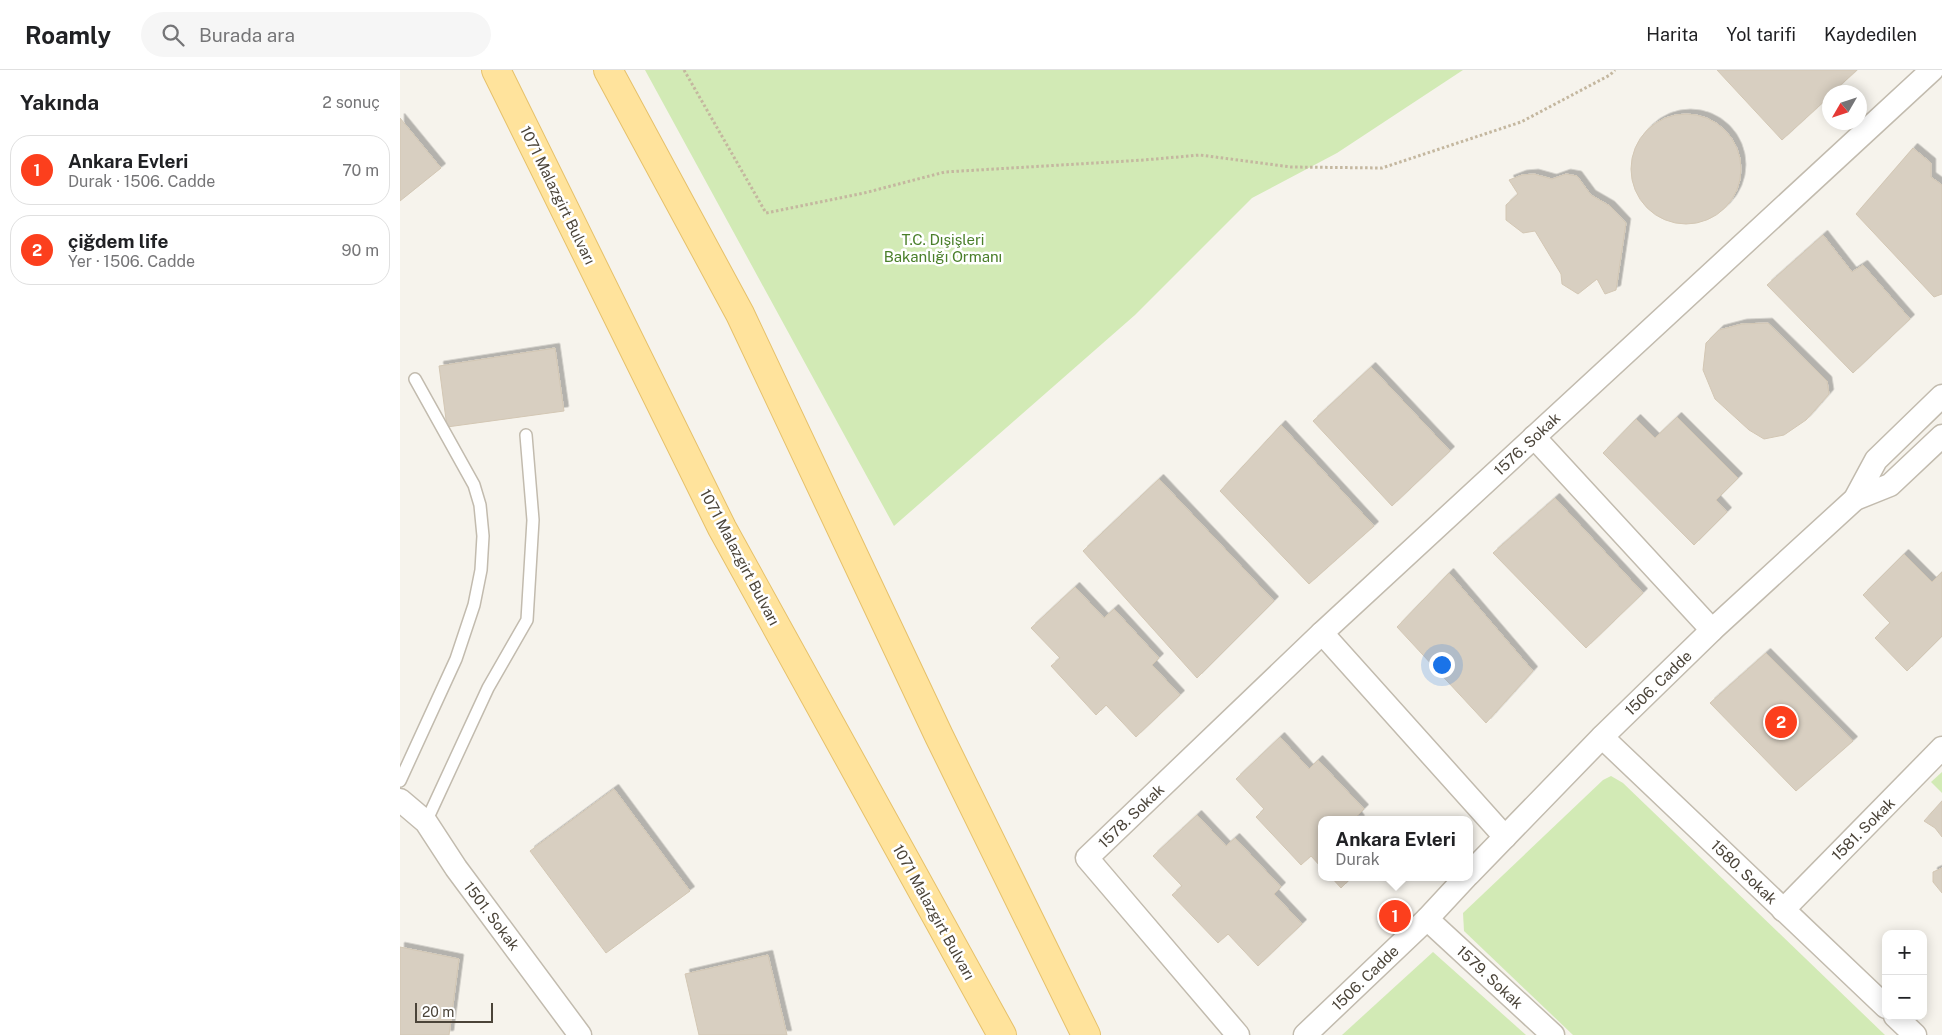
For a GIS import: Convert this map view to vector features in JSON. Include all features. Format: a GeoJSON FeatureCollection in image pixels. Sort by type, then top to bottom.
{"type":"FeatureCollection","features":[{"type":"Feature","properties":{"kind":"main road","name":"1071 Malazgirt Bulvarı"},"geometry":{"type":"LineString","coordinates":[[496,70],[722,528],[1002,1035]]}},
{"type":"Feature","properties":{"kind":"main road"},"geometry":{"type":"LineString","coordinates":[[608,70],[740,314],[939,736],[1086,1035]]}},
{"type":"Feature","properties":{"kind":"street"},"geometry":{"type":"LineString","coordinates":[[1934,70],[1942,78]]}},
{"type":"Feature","properties":{"kind":"street","name":"1576. Sokak"},"geometry":{"type":"LineString","coordinates":[[1322,633],[1934,70]]}},
{"type":"Feature","properties":{"kind":"street","name":"1506. Cadde"},"geometry":{"type":"LineString","coordinates":[[1473,870],[1602,737],[1712,630],[1855,499],[1876,460],[1942,396]]}},
{"type":"Feature","properties":{"kind":"street","name":"1506. Cadde"},"geometry":{"type":"LineString","coordinates":[[1855,499],[1890,485],[1942,436]]}},
{"type":"Feature","properties":{"kind":"street"},"geometry":{"type":"LineString","coordinates":[[1534,438],[1712,630]]}},
{"type":"Feature","properties":{"kind":"street"},"geometry":{"type":"LineString","coordinates":[[1322,633],[1505,837]]}},
{"type":"Feature","properties":{"kind":"street","name":"1578. Sokak"},"geometry":{"type":"LineString","coordinates":[[1238,1035],[1087,858],[1322,633]]}},
{"type":"Feature","properties":{"kind":"street","name":"1580. Sokak"},"geometry":{"type":"LineString","coordinates":[[1602,737],[1882,1003]]}},
{"type":"Feature","properties":{"kind":"street","name":"1581. Sokak"},"geometry":{"type":"LineString","coordinates":[[1783,910],[1942,748]]}},
{"type":"Feature","properties":{"kind":"street","name":"1501. Sokak"},"geometry":{"type":"LineString","coordinates":[[400,800],[426,822],[456,868],[580,1035]]}},
{"type":"Feature","properties":{"kind":"street","name":"1506. Cadde"},"geometry":{"type":"LineString","coordinates":[[1305,1035],[1426,919],[1462,881]]}},
{"type":"Feature","properties":{"kind":"street","name":"1579. Sokak"},"geometry":{"type":"LineString","coordinates":[[1426,919],[1553,1035]]}},
{"type":"Feature","properties":{"kind":"street"},"geometry":{"type":"LineString","coordinates":[[1899,1020],[1915,1035]]}},
{"type":"Feature","properties":{"kind":"lane"},"geometry":{"type":"LineString","coordinates":[[400,781],[456,659],[474,605],[481,570],[483,536],[480,505],[474,485],[414,379]]}},
{"type":"Feature","properties":{"kind":"lane"},"geometry":{"type":"LineString","coordinates":[[426,822],[488,688],[527,620],[533,520],[526,436]]}},
{"type":"Feature","properties":{"kind":"path"},"geometry":{"type":"LineString","coordinates":[[684,70],[766,213],[864,193],[945,172],[1200,155],[1290,167],[1382,168],[1521,122],[1610,75],[1615,70]]}},
{"type":"Feature","properties":{"kind":"green space","name":"T.C. Dışişleri Bakanlığı Ormanı"},"geometry":{"type":"Polygon","coordinates":[[[645,70],[1463,70],[1337,153],[1252,198],[1135,315],[894,526],[645,70]]]}},
{"type":"Feature","properties":{"kind":"green space"},"geometry":{"type":"Polygon","coordinates":[[[1942,772],[1942,793],[1931,782],[1942,772]]]}},
{"type":"Feature","properties":{"kind":"green space"},"geometry":{"type":"Polygon","coordinates":[[[1611,776],[1623,783],[1885,1035],[1573,1035],[1464,931],[1463,913],[1603,780],[1611,776]]]}},
{"type":"Feature","properties":{"kind":"green space"},"geometry":{"type":"Polygon","coordinates":[[[1433,952],[1526,1035],[1342,1035],[1433,952]]]}},
{"type":"Feature","properties":{"kind":"building"},"geometry":{"type":"Polygon","coordinates":[[[1717,70],[1857,70],[1841,85],[1822,85],[1822,103],[1782,140],[1717,70]]]}},
{"type":"Feature","properties":{"kind":"building"},"geometry":{"type":"Polygon","coordinates":[[[1686,114],[1697,115],[1707,119],[1725,130],[1736,148],[1740,158],[1740,180],[1736,190],[1725,208],[1707,219],[1697,223],[1686,224],[1675,223],[1665,219],[1647,208],[1636,190],[1632,180],[1631,169],[1632,158],[1636,148],[1647,130],[1665,119],[1675,115],[1686,114]]]}},
{"type":"Feature","properties":{"kind":"building"},"geometry":{"type":"Polygon","coordinates":[[[400,118],[441,168],[400,201],[400,118]]]}},
{"type":"Feature","properties":{"kind":"building"},"geometry":{"type":"Polygon","coordinates":[[[1913,148],[1931,163],[1931,177],[1942,185],[1942,294],[1934,297],[1856,214],[1913,148]]]}},
{"type":"Feature","properties":{"kind":"building"},"geometry":{"type":"Polygon","coordinates":[[[1534,174],[1552,179],[1566,174],[1577,176],[1591,195],[1610,206],[1626,223],[1616,290],[1605,294],[1597,279],[1578,294],[1562,284],[1561,274],[1535,231],[1523,233],[1506,220],[1506,205],[1518,194],[1509,180],[1522,175],[1534,174]]]}},
{"type":"Feature","properties":{"kind":"building"},"geometry":{"type":"Polygon","coordinates":[[[1823,235],[1852,272],[1863,265],[1910,319],[1853,373],[1767,285],[1823,235]]]}},
{"type":"Feature","properties":{"kind":"building"},"geometry":{"type":"Polygon","coordinates":[[[1768,323],[1827,381],[1829,394],[1806,420],[1784,435],[1764,439],[1749,430],[1715,399],[1703,370],[1706,343],[1719,330],[1742,324],[1768,323]]]}},
{"type":"Feature","properties":{"kind":"building"},"geometry":{"type":"Polygon","coordinates":[[[555,348],[564,411],[447,427],[439,366],[555,348]]]}},
{"type":"Feature","properties":{"kind":"building"},"geometry":{"type":"Polygon","coordinates":[[[1371,367],[1450,451],[1392,506],[1313,421],[1371,367]]]}},
{"type":"Feature","properties":{"kind":"building"},"geometry":{"type":"Polygon","coordinates":[[[1677,417],[1738,478],[1716,500],[1727,512],[1694,545],[1603,453],[1636,419],[1655,438],[1677,417]]]}},
{"type":"Feature","properties":{"kind":"building"},"geometry":{"type":"Polygon","coordinates":[[[1281,425],[1374,526],[1309,584],[1220,491],[1281,425]]]}},
{"type":"Feature","properties":{"kind":"building"},"geometry":{"type":"Polygon","coordinates":[[[1159,479],[1274,601],[1197,678],[1083,551],[1159,479]]]}},
{"type":"Feature","properties":{"kind":"building"},"geometry":{"type":"Polygon","coordinates":[[[1555,498],[1643,593],[1586,648],[1493,553],[1555,498]]]}},
{"type":"Feature","properties":{"kind":"building"},"geometry":{"type":"Polygon","coordinates":[[[1904,554],[1932,582],[1942,572],[1942,636],[1907,671],[1875,638],[1890,623],[1863,595],[1904,554]]]}},
{"type":"Feature","properties":{"kind":"building"},"geometry":{"type":"Polygon","coordinates":[[[1449,573],[1533,671],[1486,723],[1397,627],[1449,573]]]}},
{"type":"Feature","properties":{"kind":"building"},"geometry":{"type":"Polygon","coordinates":[[[1075,587],[1104,618],[1114,609],[1159,658],[1152,665],[1180,695],[1136,737],[1106,705],[1096,715],[1051,666],[1060,658],[1031,628],[1075,587]]]}},
{"type":"Feature","properties":{"kind":"building"},"geometry":{"type":"Polygon","coordinates":[[[1766,653],[1853,741],[1796,791],[1710,703],[1766,653]]]}},
{"type":"Feature","properties":{"kind":"building"},"geometry":{"type":"Polygon","coordinates":[[[1280,737],[1309,769],[1318,760],[1364,809],[1357,816],[1318,816],[1318,864],[1311,856],[1301,865],[1256,817],[1264,809],[1236,779],[1280,737]]]}},
{"type":"Feature","properties":{"kind":"building"},"geometry":{"type":"Polygon","coordinates":[[[614,789],[690,891],[606,953],[530,851],[614,789]]]}},
{"type":"Feature","properties":{"kind":"building"},"geometry":{"type":"Polygon","coordinates":[[[1942,801],[1942,837],[1935,828],[1924,821],[1942,801]]]}},
{"type":"Feature","properties":{"kind":"building"},"geometry":{"type":"Polygon","coordinates":[[[1197,815],[1226,846],[1235,838],[1281,887],[1274,894],[1302,924],[1258,966],[1228,934],[1218,943],[1172,895],[1182,886],[1153,856],[1197,815]]]}},
{"type":"Feature","properties":{"kind":"building"},"geometry":{"type":"Polygon","coordinates":[[[1942,868],[1942,893],[1933,882],[1933,872],[1942,868]]]}},
{"type":"Feature","properties":{"kind":"building"},"geometry":{"type":"Polygon","coordinates":[[[1335,881],[1348,881],[1341,888],[1335,881]]]}},
{"type":"Feature","properties":{"kind":"building"},"geometry":{"type":"Polygon","coordinates":[[[400,947],[459,959],[449,1035],[400,1035],[400,947]]]}},
{"type":"Feature","properties":{"kind":"building"},"geometry":{"type":"Polygon","coordinates":[[[768,955],[787,1035],[699,1035],[685,974],[768,955]]]}},
{"type":"Feature","properties":{"kind":"place","name":"çiğdem life"},"geometry":{"type":"Point","coordinates":[1781,722]}},
{"type":"Feature","properties":{"kind":"place","name":"Ankara Evleri"},"geometry":{"type":"Point","coordinates":[1395,916]}}]}
